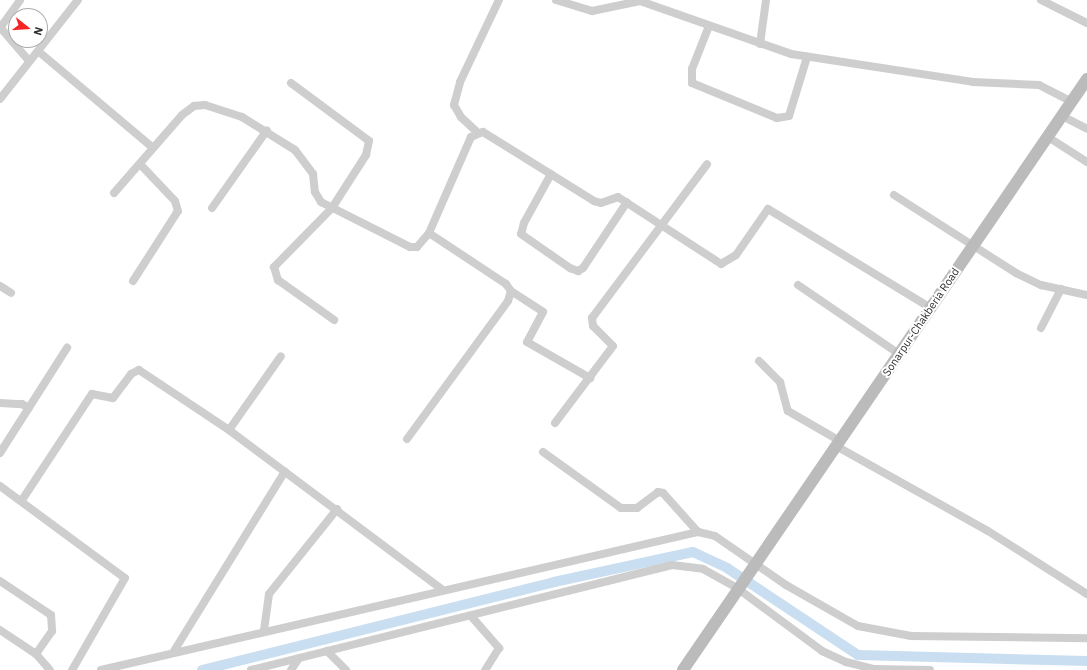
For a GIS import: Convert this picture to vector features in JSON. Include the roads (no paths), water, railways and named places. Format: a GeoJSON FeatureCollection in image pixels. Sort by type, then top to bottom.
{"type":"FeatureCollection","features":[{"type":"Feature","properties":{"kind":"main road","name":"Sonarpur-Chakberia Road"},"geometry":{"type":"LineString","coordinates":[[738,587],[1087,79]]}},
{"type":"Feature","properties":{"kind":"main road"},"geometry":{"type":"LineString","coordinates":[[683,670],[738,587]]}},
{"type":"Feature","properties":{"kind":"street"},"geometry":{"type":"LineString","coordinates":[[20,0],[0,28],[29,61]]}},
{"type":"Feature","properties":{"kind":"street"},"geometry":{"type":"LineString","coordinates":[[0,99],[78,0]]}},
{"type":"Feature","properties":{"kind":"street"},"geometry":{"type":"LineString","coordinates":[[498,0],[460,82],[454,105],[461,117],[477,132],[483,132],[594,201],[601,203],[613,197],[627,202],[721,264],[736,254],[768,209],[931,308]]}},
{"type":"Feature","properties":{"kind":"street"},"geometry":{"type":"LineString","coordinates":[[556,0],[567,2],[592,11],[629,1],[652,2],[709,26],[760,44],[807,57],[973,82],[1039,85],[1072,101]]}},
{"type":"Feature","properties":{"kind":"street"},"geometry":{"type":"LineString","coordinates":[[760,44],[766,0]]}},
{"type":"Feature","properties":{"kind":"street"},"geometry":{"type":"LineString","coordinates":[[1041,0],[1087,23]]}},
{"type":"Feature","properties":{"kind":"street"},"geometry":{"type":"LineString","coordinates":[[709,26],[692,69],[692,83],[777,118],[789,116],[807,57]]}},
{"type":"Feature","properties":{"kind":"street"},"geometry":{"type":"LineString","coordinates":[[38,51],[153,148]]}},
{"type":"Feature","properties":{"kind":"street"},"geometry":{"type":"LineString","coordinates":[[291,83],[370,141],[366,155],[332,208],[278,262],[274,274],[334,320]]}},
{"type":"Feature","properties":{"kind":"street"},"geometry":{"type":"LineString","coordinates":[[114,193],[153,148],[194,106],[220,109],[267,130],[306,161],[313,174],[315,192],[321,202],[410,247],[418,247],[429,233],[477,132]]}},
{"type":"Feature","properties":{"kind":"street"},"geometry":{"type":"LineString","coordinates":[[1062,116],[1087,129]]}},
{"type":"Feature","properties":{"kind":"street"},"geometry":{"type":"LineString","coordinates":[[212,208],[267,130]]}},
{"type":"Feature","properties":{"kind":"street"},"geometry":{"type":"LineString","coordinates":[[1048,137],[1087,162]]}},
{"type":"Feature","properties":{"kind":"street"},"geometry":{"type":"LineString","coordinates":[[133,281],[178,211],[175,201],[140,164]]}},
{"type":"Feature","properties":{"kind":"street"},"geometry":{"type":"LineString","coordinates":[[555,423],[613,346],[593,326],[592,318],[707,164]]}},
{"type":"Feature","properties":{"kind":"street"},"geometry":{"type":"LineString","coordinates":[[551,174],[524,223],[521,234],[570,268],[578,271],[584,268],[627,202]]}},
{"type":"Feature","properties":{"kind":"street"},"geometry":{"type":"LineString","coordinates":[[894,195],[974,244],[1016,273],[1041,285],[1087,295]]}},
{"type":"Feature","properties":{"kind":"street"},"geometry":{"type":"LineString","coordinates":[[429,233],[506,284],[511,291],[543,312],[527,342],[590,378]]}},
{"type":"Feature","properties":{"kind":"street"},"geometry":{"type":"LineString","coordinates":[[798,285],[899,354]]}},
{"type":"Feature","properties":{"kind":"street"},"geometry":{"type":"LineString","coordinates":[[0,286],[11,293]]}},
{"type":"Feature","properties":{"kind":"street"},"geometry":{"type":"LineString","coordinates":[[1041,328],[1061,289]]}},
{"type":"Feature","properties":{"kind":"street"},"geometry":{"type":"LineString","coordinates":[[407,439],[508,302],[511,291]]}},
{"type":"Feature","properties":{"kind":"street"},"geometry":{"type":"LineString","coordinates":[[0,453],[67,348]]}},
{"type":"Feature","properties":{"kind":"street"},"geometry":{"type":"LineString","coordinates":[[229,430],[282,356]]}},
{"type":"Feature","properties":{"kind":"street"},"geometry":{"type":"LineString","coordinates":[[759,360],[780,382],[788,411],[838,443],[988,531],[1087,594]]}},
{"type":"Feature","properties":{"kind":"street"},"geometry":{"type":"LineString","coordinates":[[22,500],[92,394],[113,398],[135,370],[143,372],[229,430],[338,509],[443,590]]}},
{"type":"Feature","properties":{"kind":"street"},"geometry":{"type":"LineString","coordinates":[[0,403],[22,404],[29,408]]}},
{"type":"Feature","properties":{"kind":"street"},"geometry":{"type":"LineString","coordinates":[[543,452],[621,508],[637,508],[658,492],[664,493],[698,532]]}},
{"type":"Feature","properties":{"kind":"street"},"geometry":{"type":"LineString","coordinates":[[174,651],[285,471]]}},
{"type":"Feature","properties":{"kind":"street"},"geometry":{"type":"LineString","coordinates":[[0,486],[22,500],[125,578],[72,670]]}},
{"type":"Feature","properties":{"kind":"street"},"geometry":{"type":"LineString","coordinates":[[264,630],[266,602],[271,590],[338,509]]}},
{"type":"Feature","properties":{"kind":"street"},"geometry":{"type":"LineString","coordinates":[[101,670],[264,630],[698,532],[715,536],[816,604],[858,626],[884,633],[1087,638]]}},
{"type":"Feature","properties":{"kind":"street"},"geometry":{"type":"LineString","coordinates":[[251,670],[672,565],[703,569],[738,587],[822,651],[846,662],[875,669],[930,670]]}},
{"type":"Feature","properties":{"kind":"street"},"geometry":{"type":"LineString","coordinates":[[0,581],[51,616],[52,631],[36,654]]}},
{"type":"Feature","properties":{"kind":"street"},"geometry":{"type":"LineString","coordinates":[[471,616],[499,648],[485,670]]}},
{"type":"Feature","properties":{"kind":"street"},"geometry":{"type":"LineString","coordinates":[[0,630],[36,654],[50,670]]}},
{"type":"Feature","properties":{"kind":"street"},"geometry":{"type":"LineString","coordinates":[[327,651],[346,670]]}},
{"type":"Feature","properties":{"kind":"street"},"geometry":{"type":"LineString","coordinates":[[292,670],[299,658]]}},
{"type":"Feature","properties":{"kind":"waterway"},"geometry":{"type":"LineString","coordinates":[[202,670],[554,582],[693,552],[727,568],[858,655],[1087,661]]}}]}
